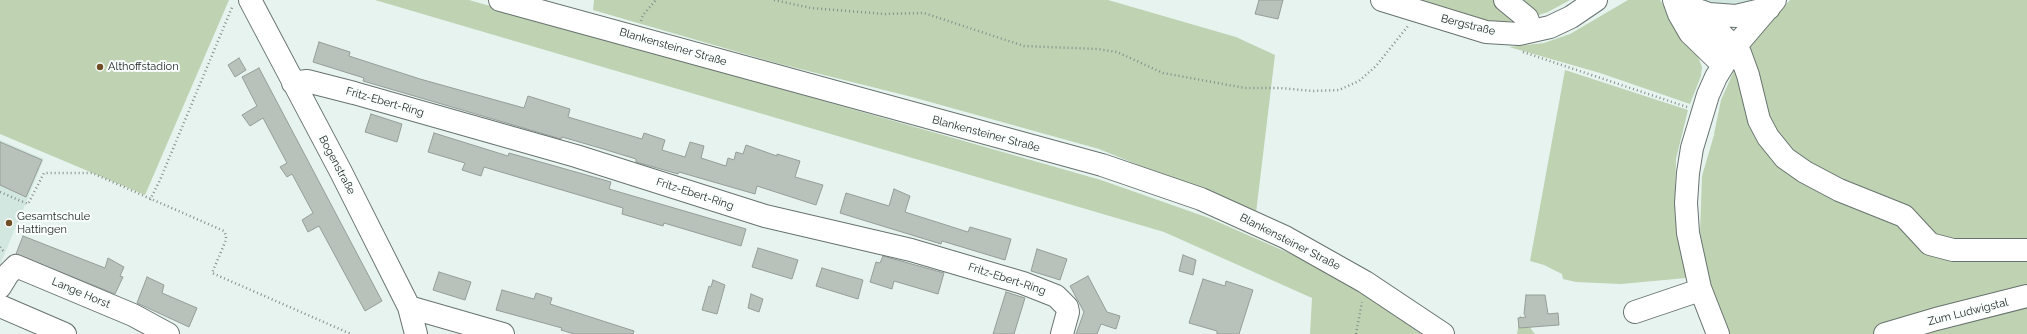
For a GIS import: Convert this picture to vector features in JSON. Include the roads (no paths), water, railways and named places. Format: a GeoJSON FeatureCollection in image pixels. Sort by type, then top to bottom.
{"type":"FeatureCollection","features":[{"type":"Feature","properties":{"kind":"street","name":"Blankensteiner Straße"},"geometry":{"type":"LineString","coordinates":[[500,0],[1102,165],[1201,199],[1285,238],[1365,282],[1443,334]]}},
{"type":"Feature","properties":{"kind":"street","name":"Bergstraße"},"geometry":{"type":"LineString","coordinates":[[1382,0],[1486,32],[1519,34],[1550,27],[1571,17],[1596,0]]}},
{"type":"Feature","properties":{"kind":"street"},"geometry":{"type":"LineString","coordinates":[[1505,0],[1526,18],[1532,31]]}},
{"type":"Feature","properties":{"kind":"street"},"geometry":{"type":"LineString","coordinates":[[1674,0],[1690,33],[1729,56],[1740,53],[1758,120],[1768,137],[1786,158],[1805,172],[1839,190],[1904,216],[1930,244],[1953,250],[2027,250]]}},
{"type":"Feature","properties":{"kind":"street","name":"Bogenstraße"},"geometry":{"type":"LineString","coordinates":[[242,1],[293,83],[341,172],[409,307],[416,334]]}},
{"type":"Feature","properties":{"kind":"street"},"geometry":{"type":"LineString","coordinates":[[1718,334],[1700,290],[1688,232],[1686,203],[1688,173],[1692,148],[1708,95],[1729,56],[1772,4]]}},
{"type":"Feature","properties":{"kind":"street"},"geometry":{"type":"LineString","coordinates":[[1691,5],[1709,14],[1736,16],[1772,4]]}},
{"type":"Feature","properties":{"kind":"street"},"geometry":{"type":"LineString","coordinates":[[1691,5],[1729,56]]}},
{"type":"Feature","properties":{"kind":"street","name":"Fritz-Ebert-Ring"},"geometry":{"type":"LineString","coordinates":[[293,83],[307,81],[354,93],[576,156],[765,216],[911,250],[1023,283],[1056,296],[1065,305],[1068,312],[1062,334]]}},
{"type":"Feature","properties":{"kind":"street","name":"Lange Horst"},"geometry":{"type":"LineString","coordinates":[[0,287],[8,274],[16,266],[133,315],[168,334]]}},
{"type":"Feature","properties":{"kind":"street"},"geometry":{"type":"LineString","coordinates":[[1634,312],[1700,290]]}},
{"type":"Feature","properties":{"kind":"street","name":"Zum Ludwigstal"},"geometry":{"type":"LineString","coordinates":[[1885,334],[1936,318],[2027,296]]}},
{"type":"Feature","properties":{"kind":"street"},"geometry":{"type":"LineString","coordinates":[[0,306],[65,334]]}},
{"type":"Feature","properties":{"kind":"street"},"geometry":{"type":"LineString","coordinates":[[409,307],[503,334]]}},
{"type":"Feature","properties":{"kind":"place","name":"Althoffstadion"},"geometry":{"type":"Point","coordinates":[100,67]}},
{"type":"Feature","properties":{"kind":"place","name":"Gesamtschule Hattingen"},"geometry":{"type":"Point","coordinates":[9,223]}}]}
